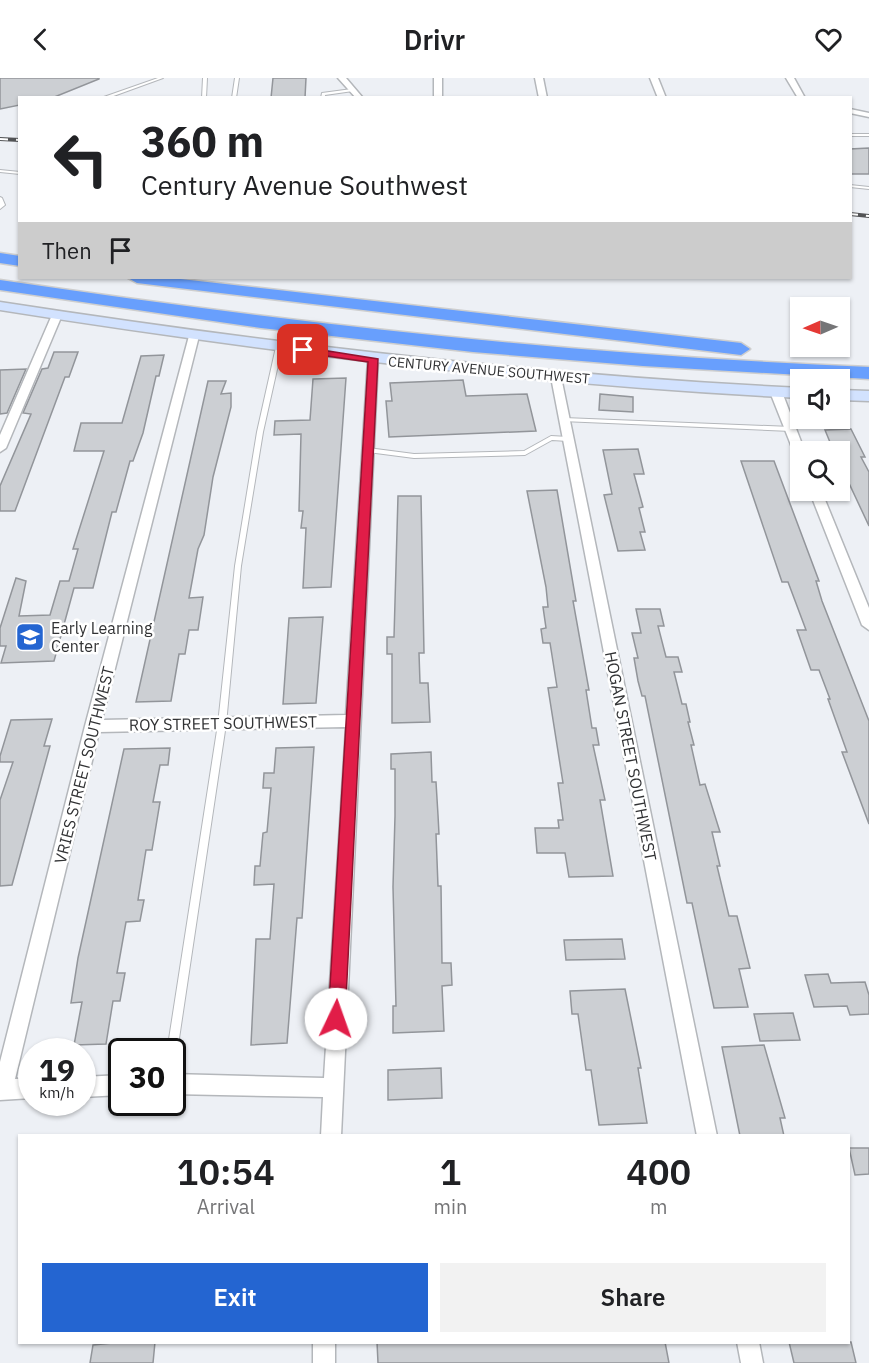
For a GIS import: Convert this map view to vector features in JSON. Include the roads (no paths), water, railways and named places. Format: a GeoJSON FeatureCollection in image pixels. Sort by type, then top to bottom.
{"type":"FeatureCollection","features":[{"type":"Feature","properties":{"kind":"highway"},"geometry":{"type":"LineString","coordinates":[[0,258],[18,261]]}},
{"type":"Feature","properties":{"kind":"highway"},"geometry":{"type":"LineString","coordinates":[[0,271],[18,274]]}},
{"type":"Feature","properties":{"kind":"highway"},"geometry":{"type":"LineString","coordinates":[[51,279],[427,328],[599,342],[869,357]]}},
{"type":"Feature","properties":{"kind":"highway"},"geometry":{"type":"LineString","coordinates":[[144,279],[314,302],[550,326],[763,352]]}},
{"type":"Feature","properties":{"kind":"highway"},"geometry":{"type":"LineString","coordinates":[[0,285],[207,316],[417,341],[611,358],[869,373]]}},
{"type":"Feature","properties":{"kind":"street"},"geometry":{"type":"LineString","coordinates":[[342,78],[358,96]]}},
{"type":"Feature","properties":{"kind":"street"},"geometry":{"type":"LineString","coordinates":[[438,78],[438,96]]}},
{"type":"Feature","properties":{"kind":"street"},"geometry":{"type":"LineString","coordinates":[[539,78],[543,96]]}},
{"type":"Feature","properties":{"kind":"street"},"geometry":{"type":"LineString","coordinates":[[654,78],[661,96]]}},
{"type":"Feature","properties":{"kind":"street"},"geometry":{"type":"LineString","coordinates":[[790,78],[801,96]]}},
{"type":"Feature","properties":{"kind":"street"},"geometry":{"type":"LineString","coordinates":[[852,111],[869,115]]}},
{"type":"Feature","properties":{"kind":"street","name":"CENTURY AVENUE SOUTHWEST"},"geometry":{"type":"LineString","coordinates":[[0,306],[194,336],[373,359],[556,377],[790,393]]}},
{"type":"Feature","properties":{"kind":"street"},"geometry":{"type":"LineString","coordinates":[[0,448],[57,315]]}},
{"type":"Feature","properties":{"kind":"street","name":"VRIES STREET SOUTHWEST"},"geometry":{"type":"LineString","coordinates":[[2,1090],[194,336]]}},
{"type":"Feature","properties":{"kind":"street"},"geometry":{"type":"LineString","coordinates":[[330,1134],[373,359]]}},
{"type":"Feature","properties":{"kind":"street","name":"HOGAN STREET SOUTHWEST"},"geometry":{"type":"LineString","coordinates":[[556,377],[707,1134]]}},
{"type":"Feature","properties":{"kind":"street"},"geometry":{"type":"LineString","coordinates":[[776,392],[790,427]]}},
{"type":"Feature","properties":{"kind":"street"},"geometry":{"type":"LineString","coordinates":[[850,395],[869,396]]}},
{"type":"Feature","properties":{"kind":"street"},"geometry":{"type":"LineString","coordinates":[[791,429],[796,441]]}},
{"type":"Feature","properties":{"kind":"street"},"geometry":{"type":"LineString","coordinates":[[819,501],[869,625]]}},
{"type":"Feature","properties":{"kind":"street","name":"ROY STREET SOUTHWEST"},"geometry":{"type":"LineString","coordinates":[[93,726],[354,721]]}},
{"type":"Feature","properties":{"kind":"street"},"geometry":{"type":"LineString","coordinates":[[186,1084],[332,1088]]}},
{"type":"Feature","properties":{"kind":"street"},"geometry":{"type":"LineString","coordinates":[[2,1090],[18,1089]]}},
{"type":"Feature","properties":{"kind":"street"},"geometry":{"type":"LineString","coordinates":[[324,1344],[324,1363]]}},
{"type":"Feature","properties":{"kind":"street"},"geometry":{"type":"LineString","coordinates":[[748,1344],[752,1363]]}},
{"type":"Feature","properties":{"kind":"lane"},"geometry":{"type":"LineString","coordinates":[[109,96],[161,78]]}},
{"type":"Feature","properties":{"kind":"lane"},"geometry":{"type":"LineString","coordinates":[[204,96],[205,78]]}},
{"type":"Feature","properties":{"kind":"lane"},"geometry":{"type":"LineString","coordinates":[[234,96],[237,78]]}},
{"type":"Feature","properties":{"kind":"lane"},"geometry":{"type":"LineString","coordinates":[[323,96],[323,94],[352,90]]}},
{"type":"Feature","properties":{"kind":"lane"},"geometry":{"type":"LineString","coordinates":[[852,135],[869,135]]}},
{"type":"Feature","properties":{"kind":"lane"},"geometry":{"type":"LineString","coordinates":[[0,171],[18,173]]}},
{"type":"Feature","properties":{"kind":"lane"},"geometry":{"type":"LineString","coordinates":[[852,186],[869,188]]}},
{"type":"Feature","properties":{"kind":"lane"},"geometry":{"type":"LineString","coordinates":[[0,198],[3,205],[0,208]]}},
{"type":"Feature","properties":{"kind":"lane"},"geometry":{"type":"LineString","coordinates":[[174,1038],[222,723],[238,566],[260,432],[279,347]]}},
{"type":"Feature","properties":{"kind":"lane"},"geometry":{"type":"LineString","coordinates":[[564,420],[790,429]]}},
{"type":"Feature","properties":{"kind":"lane"},"geometry":{"type":"LineString","coordinates":[[368,450],[414,456],[525,453],[551,438],[568,439]]}},
{"type":"Feature","properties":{"kind":"railway"},"geometry":{"type":"LineString","coordinates":[[0,139],[18,140]]}},
{"type":"Feature","properties":{"kind":"railway"},"geometry":{"type":"LineString","coordinates":[[852,214],[869,216]]}},
{"type":"Feature","properties":{"kind":"place","name":"Early Learning Center"},"geometry":{"type":"Point","coordinates":[30,637]}}]}
